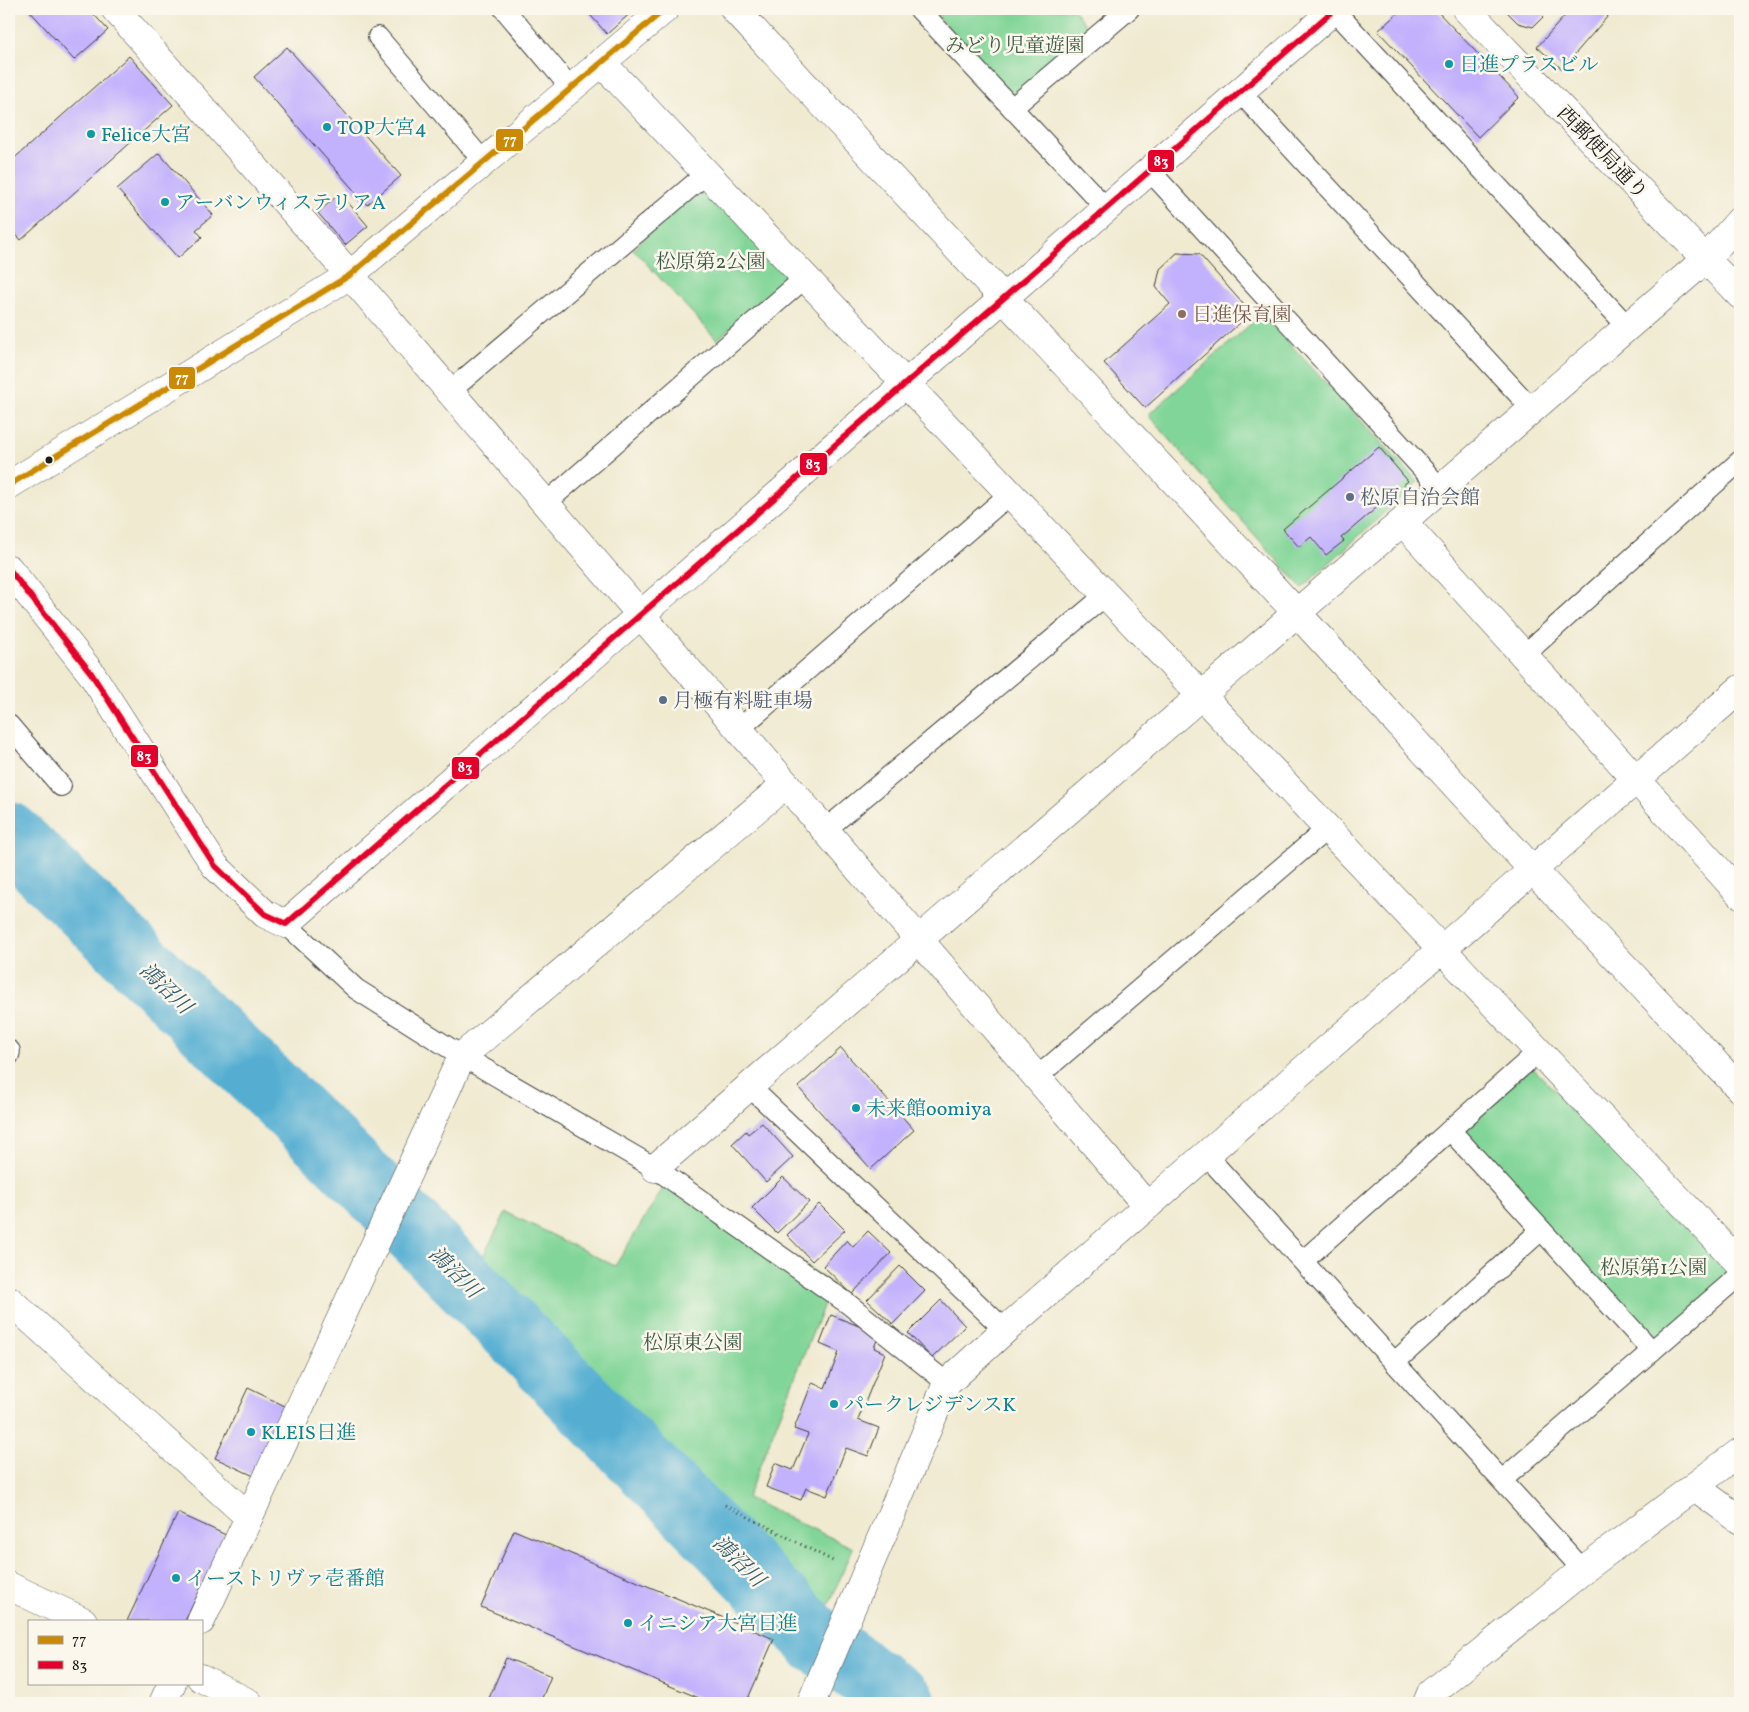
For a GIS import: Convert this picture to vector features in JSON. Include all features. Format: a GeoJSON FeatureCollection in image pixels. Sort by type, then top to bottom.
{"type":"FeatureCollection","features":[{"type":"Feature","properties":{"kind":"street"},"geometry":{"type":"LineString","coordinates":[[115,9],[350,274],[1147,1206]]}},
{"type":"Feature","properties":{"kind":"street"},"geometry":{"type":"LineString","coordinates":[[9,485],[350,274],[665,9]]}},
{"type":"Feature","properties":{"kind":"street"},"geometry":{"type":"LineString","coordinates":[[734,9],[1297,613],[1533,870],[1740,1089]]}},
{"type":"Feature","properties":{"kind":"street"},"geometry":{"type":"LineString","coordinates":[[9,569],[91,673],[215,866],[265,914],[286,924],[1335,9]]}},
{"type":"Feature","properties":{"kind":"street","name":"西郵便局通り"},"geometry":{"type":"LineString","coordinates":[[1466,9],[1740,295]]}},
{"type":"Feature","properties":{"kind":"street"},"geometry":{"type":"LineString","coordinates":[[601,62],[1203,695],[1740,1264]]}},
{"type":"Feature","properties":{"kind":"street"},"geometry":{"type":"LineString","coordinates":[[656,1168],[1706,259],[1740,220]]}},
{"type":"Feature","properties":{"kind":"street"},"geometry":{"type":"LineString","coordinates":[[1403,522],[1740,894]]}},
{"type":"Feature","properties":{"kind":"street"},"geometry":{"type":"LineString","coordinates":[[811,1703],[946,1383],[1740,688]]}},
{"type":"Feature","properties":{"kind":"street"},"geometry":{"type":"LineString","coordinates":[[201,1620],[462,1056],[786,784]]}},
{"type":"Feature","properties":{"kind":"street"},"geometry":{"type":"LineString","coordinates":[[9,1300],[248,1517]]}},
{"type":"Feature","properties":{"kind":"street"},"geometry":{"type":"LineString","coordinates":[[1435,1700],[1583,1570],[1740,1452]]}},
{"type":"Feature","properties":{"kind":"street"},"geometry":{"type":"LineString","coordinates":[[1695,1487],[1740,1520]]}},
{"type":"Feature","properties":{"kind":"street"},"geometry":{"type":"LineString","coordinates":[[9,1586],[81,1620]]}},
{"type":"Feature","properties":{"kind":"street"},"geometry":{"type":"LineString","coordinates":[[202,1679],[249,1703]]}},
{"type":"Feature","properties":{"kind":"street"},"geometry":{"type":"LineString","coordinates":[[163,1703],[172,1684]]}},
{"type":"Feature","properties":{"kind":"lane"},"geometry":{"type":"LineString","coordinates":[[504,9],[570,87]]}},
{"type":"Feature","properties":{"kind":"lane"},"geometry":{"type":"LineString","coordinates":[[919,9],[1106,208]]}},
{"type":"Feature","properties":{"kind":"lane"},"geometry":{"type":"LineString","coordinates":[[1012,108],[1129,9]]}},
{"type":"Feature","properties":{"kind":"lane"},"geometry":{"type":"LineString","coordinates":[[1335,9],[1628,327]]}},
{"type":"Feature","properties":{"kind":"lane"},"geometry":{"type":"LineString","coordinates":[[378,37],[484,161]]}},
{"type":"Feature","properties":{"kind":"lane"},"geometry":{"type":"LineString","coordinates":[[1240,92],[1532,410]]}},
{"type":"Feature","properties":{"kind":"lane"},"geometry":{"type":"LineString","coordinates":[[1150,171],[1440,489]]}},
{"type":"Feature","properties":{"kind":"lane"},"geometry":{"type":"LineString","coordinates":[[450,391],[707,173]]}},
{"type":"Feature","properties":{"kind":"lane"},"geometry":{"type":"LineString","coordinates":[[546,503],[806,277]]}},
{"type":"Feature","properties":{"kind":"lane"},"geometry":{"type":"LineString","coordinates":[[1524,655],[1740,461]]}},
{"type":"Feature","properties":{"kind":"lane"},"geometry":{"type":"LineString","coordinates":[[739,729],[1011,493]]}},
{"type":"Feature","properties":{"kind":"lane"},"geometry":{"type":"LineString","coordinates":[[825,830],[1107,594]]}},
{"type":"Feature","properties":{"kind":"lane"},"geometry":{"type":"LineString","coordinates":[[9,725],[61,786]]}},
{"type":"Feature","properties":{"kind":"lane"},"geometry":{"type":"LineString","coordinates":[[1037,1077],[1328,828]]}},
{"type":"Feature","properties":{"kind":"lane"},"geometry":{"type":"LineString","coordinates":[[286,924],[356,989],[462,1056],[656,1168],[847,1304],[946,1383]]}},
{"type":"Feature","properties":{"kind":"lane"},"geometry":{"type":"LineString","coordinates":[[1303,1261],[1539,1051]]}},
{"type":"Feature","properties":{"kind":"lane"},"geometry":{"type":"LineString","coordinates":[[750,1086],[1005,1330]]}},
{"type":"Feature","properties":{"kind":"lane"},"geometry":{"type":"LineString","coordinates":[[1450,1130],[1652,1351]]}},
{"type":"Feature","properties":{"kind":"lane"},"geometry":{"type":"LineString","coordinates":[[1206,1154],[1583,1570]]}},
{"type":"Feature","properties":{"kind":"lane"},"geometry":{"type":"LineString","coordinates":[[1395,1362],[1541,1230]]}},
{"type":"Feature","properties":{"kind":"lane"},"geometry":{"type":"LineString","coordinates":[[1502,1480],[1740,1275]]}},
{"type":"Feature","properties":{"kind":"path"},"geometry":{"type":"LineString","coordinates":[[725,1505],[836,1562]]}},
{"type":"Feature","properties":{"kind":"green space","name":"みどり児童遊園"},"geometry":{"type":"Polygon","coordinates":[[[931,9],[1073,9],[1090,30],[1012,96],[931,9]]]}},
{"type":"Feature","properties":{"kind":"green space","name":"松原第2公園"},"geometry":{"type":"Polygon","coordinates":[[[705,182],[790,273],[717,340],[633,249],[705,182]]]}},
{"type":"Feature","properties":{"kind":"green space"},"geometry":{"type":"Polygon","coordinates":[[[1262,314],[1418,482],[1302,588],[1148,415],[1262,314]]]}},
{"type":"Feature","properties":{"kind":"green space","name":"松原第1公園"},"geometry":{"type":"Polygon","coordinates":[[[1532,1067],[1734,1272],[1652,1345],[1457,1131],[1532,1067]]]}},
{"type":"Feature","properties":{"kind":"green space","name":"松原東公園"},"geometry":{"type":"Polygon","coordinates":[[[671,1175],[832,1284],[747,1498],[853,1548],[820,1626],[471,1279],[506,1212],[615,1266],[671,1175]]]}},
{"type":"Feature","properties":{"kind":"building"},"geometry":{"type":"Polygon","coordinates":[[[28,9],[89,9],[108,30],[74,60],[28,9]]]}},
{"type":"Feature","properties":{"kind":"building"},"geometry":{"type":"Polygon","coordinates":[[[585,9],[635,9],[607,34],[585,9]]]}},
{"type":"Feature","properties":{"kind":"building","name":"日進プラスビル"},"geometry":{"type":"Polygon","coordinates":[[[1402,9],[1435,9],[1519,97],[1478,137],[1378,31],[1402,9]]]}},
{"type":"Feature","properties":{"kind":"building"},"geometry":{"type":"Polygon","coordinates":[[[1504,9],[1551,9],[1533,27],[1518,23],[1504,9]]]}},
{"type":"Feature","properties":{"kind":"building"},"geometry":{"type":"Polygon","coordinates":[[[1571,9],[1614,9],[1562,69],[1537,47],[1571,9]]]}},
{"type":"Feature","properties":{"kind":"building","name":"TOP大宮4"},"geometry":{"type":"Polygon","coordinates":[[[287,47],[401,176],[367,205],[254,77],[287,47]]]}},
{"type":"Feature","properties":{"kind":"building","name":"Felice大宮"},"geometry":{"type":"Polygon","coordinates":[[[129,56],[173,105],[21,240],[9,227],[9,163],[129,56]]]}},
{"type":"Feature","properties":{"kind":"building","name":"アーバンウィステリアA"},"geometry":{"type":"Polygon","coordinates":[[[159,153],[213,215],[196,230],[202,237],[178,258],[117,189],[159,153]]]}},
{"type":"Feature","properties":{"kind":"building"},"geometry":{"type":"Polygon","coordinates":[[[340,193],[368,226],[345,245],[318,213],[340,193]]]}},
{"type":"Feature","properties":{"kind":"building"},"geometry":{"type":"Polygon","coordinates":[[[1177,253],[1199,254],[1251,313],[1145,408],[1104,363],[1170,304],[1156,287],[1160,269],[1177,253]]]}},
{"type":"Feature","properties":{"kind":"building"},"geometry":{"type":"Polygon","coordinates":[[[1379,447],[1408,481],[1341,538],[1344,541],[1326,555],[1311,537],[1299,547],[1283,529],[1379,447]]]}},
{"type":"Feature","properties":{"kind":"building","name":"未来館oomiya"},"geometry":{"type":"Polygon","coordinates":[[[841,1048],[914,1130],[871,1169],[798,1087],[841,1048]]]}},
{"type":"Feature","properties":{"kind":"building"},"geometry":{"type":"Polygon","coordinates":[[[762,1123],[793,1157],[766,1182],[732,1144],[746,1131],[748,1134],[762,1123]]]}},
{"type":"Feature","properties":{"kind":"building"},"geometry":{"type":"Polygon","coordinates":[[[783,1177],[809,1202],[777,1233],[752,1208],[783,1177]]]}},
{"type":"Feature","properties":{"kind":"building"},"geometry":{"type":"Polygon","coordinates":[[[819,1204],[845,1230],[812,1261],[787,1235],[819,1204]]]}},
{"type":"Feature","properties":{"kind":"building"},"geometry":{"type":"Polygon","coordinates":[[[868,1231],[891,1253],[852,1294],[823,1266],[847,1240],[853,1247],[868,1231]]]}},
{"type":"Feature","properties":{"kind":"building"},"geometry":{"type":"Polygon","coordinates":[[[900,1266],[925,1291],[893,1324],[867,1300],[900,1266]]]}},
{"type":"Feature","properties":{"kind":"building"},"geometry":{"type":"Polygon","coordinates":[[[941,1300],[965,1326],[932,1358],[908,1333],[941,1300]]]}},
{"type":"Feature","properties":{"kind":"building","name":"パークレジデンスK"},"geometry":{"type":"Polygon","coordinates":[[[831,1315],[879,1334],[874,1348],[885,1353],[858,1420],[879,1428],[868,1456],[846,1448],[827,1496],[806,1488],[801,1500],[766,1487],[775,1463],[793,1470],[808,1434],[794,1429],[812,1383],[825,1388],[839,1352],[820,1344],[831,1315]]]}},
{"type":"Feature","properties":{"kind":"building","name":"KLEIS日進"},"geometry":{"type":"Polygon","coordinates":[[[248,1388],[287,1407],[254,1476],[215,1458],[248,1388]]]}},
{"type":"Feature","properties":{"kind":"building","name":"イーストリヴァ壱番館"},"geometry":{"type":"Polygon","coordinates":[[[178,1513],[226,1535],[185,1620],[127,1620],[178,1513]]]}},
{"type":"Feature","properties":{"kind":"building","name":"イニシア大宮日進"},"geometry":{"type":"Polygon","coordinates":[[[514,1530],[774,1639],[746,1703],[711,1703],[481,1607],[514,1530]]]}},
{"type":"Feature","properties":{"kind":"building"},"geometry":{"type":"Polygon","coordinates":[[[506,1658],[551,1676],[540,1703],[487,1703],[506,1658]]]}},
{"type":"Feature","properties":{"kind":"waterway","name":"鴻沼川"},"geometry":{"type":"LineString","coordinates":[[9,835],[341,1157],[817,1640],[904,1703]]}},
{"type":"Feature","properties":{"kind":"transit line","name":"77"},"geometry":{"type":"LineString","coordinates":[[9,485],[350,275],[665,9]]}},
{"type":"Feature","properties":{"kind":"transit line","name":"83"},"geometry":{"type":"LineString","coordinates":[[9,569],[91,673],[215,866],[265,914],[286,924],[1335,9]]}},
{"type":"Feature","properties":{"kind":"place","name":"日進プラスビル"},"geometry":{"type":"Point","coordinates":[1449,64]}},
{"type":"Feature","properties":{"kind":"place","name":"TOP大宮4"},"geometry":{"type":"Point","coordinates":[327,127]}},
{"type":"Feature","properties":{"kind":"place","name":"Felice大宮"},"geometry":{"type":"Point","coordinates":[91,134]}},
{"type":"Feature","properties":{"kind":"place","name":"アーバンウィステリアA"},"geometry":{"type":"Point","coordinates":[165,202]}},
{"type":"Feature","properties":{"kind":"place","name":"日進保育園"},"geometry":{"type":"Point","coordinates":[1182,314]}},
{"type":"Feature","properties":{"kind":"place","name":"松原自治会館"},"geometry":{"type":"Point","coordinates":[1350,497]}},
{"type":"Feature","properties":{"kind":"place","name":"月極有料駐車場"},"geometry":{"type":"Point","coordinates":[663,700]}},
{"type":"Feature","properties":{"kind":"place","name":"未来館oomiya"},"geometry":{"type":"Point","coordinates":[856,1108]}},
{"type":"Feature","properties":{"kind":"place","name":"パークレジデンスK"},"geometry":{"type":"Point","coordinates":[834,1404]}},
{"type":"Feature","properties":{"kind":"place","name":"KLEIS日進"},"geometry":{"type":"Point","coordinates":[251,1432]}},
{"type":"Feature","properties":{"kind":"place","name":"イーストリヴァ壱番館"},"geometry":{"type":"Point","coordinates":[176,1578]}},
{"type":"Feature","properties":{"kind":"place","name":"イニシア大宮日進"},"geometry":{"type":"Point","coordinates":[628,1623]}}]}
